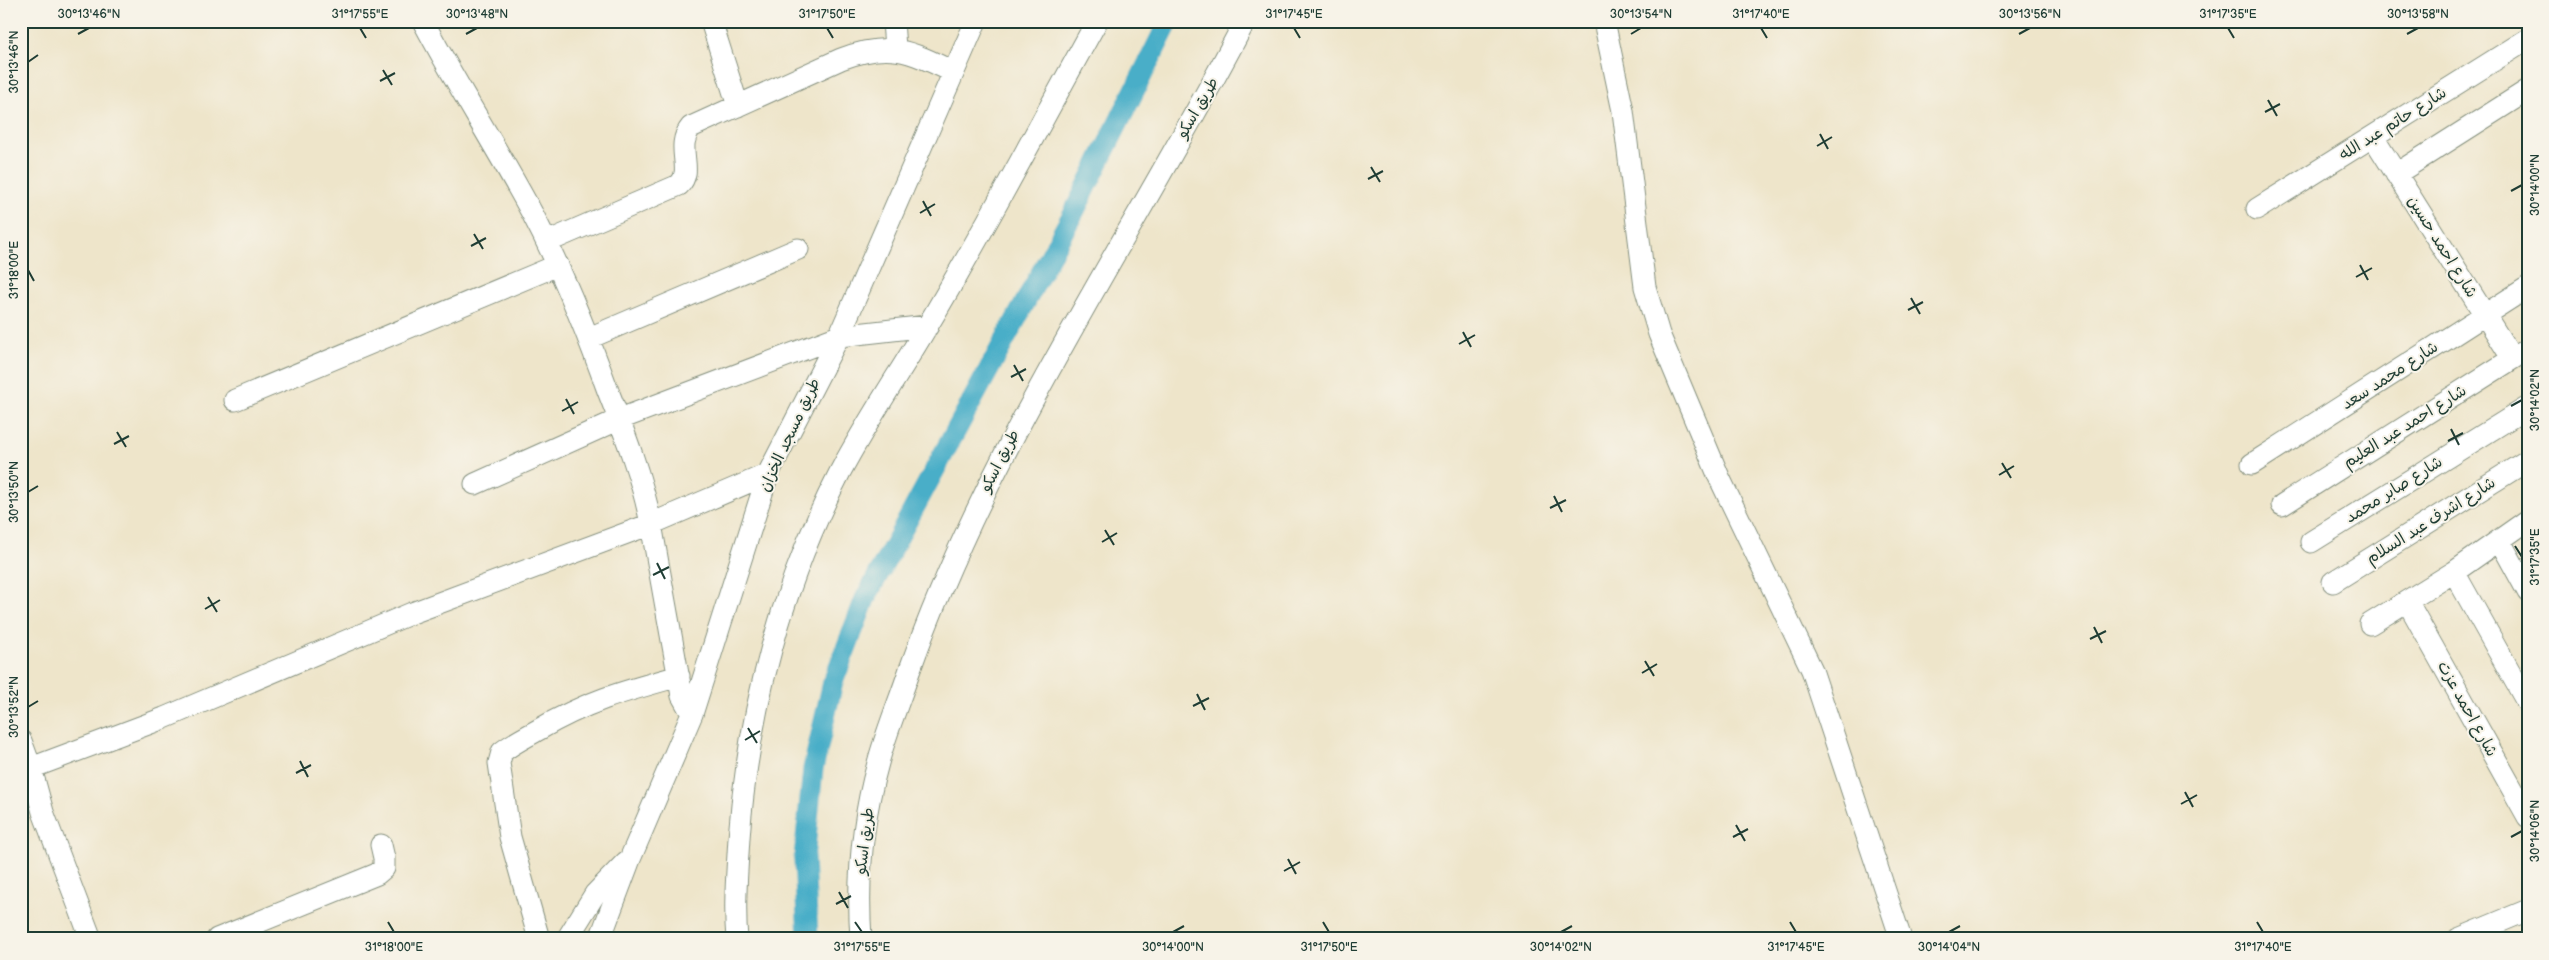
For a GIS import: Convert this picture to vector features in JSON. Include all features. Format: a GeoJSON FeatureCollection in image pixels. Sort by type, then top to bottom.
{"type":"FeatureCollection","features":[{"type":"Feature","properties":{"kind":"street"},"geometry":{"type":"LineString","coordinates":[[423,21],[547,242],[589,338],[620,419],[638,473],[651,524],[677,654],[682,696],[692,714]]}},
{"type":"Feature","properties":{"kind":"street"},"geometry":{"type":"LineString","coordinates":[[711,21],[738,106]]}},
{"type":"Feature","properties":{"kind":"street"},"geometry":{"type":"LineString","coordinates":[[893,21],[895,48]]}},
{"type":"Feature","properties":{"kind":"street","name":"طريق مسجد الخزان"},"geometry":{"type":"LineString","coordinates":[[600,939],[630,859],[692,714],[768,474],[839,336],[976,21]]}},
{"type":"Feature","properties":{"kind":"street"},"geometry":{"type":"LineString","coordinates":[[737,939],[737,867],[741,809],[755,722],[775,637],[814,527],[866,423],[928,326],[1097,21]]}},
{"type":"Feature","properties":{"kind":"street","name":"طريق اسكو"},"geometry":{"type":"LineString","coordinates":[[860,939],[858,907],[863,834],[878,763],[926,624],[954,556],[1020,423],[1214,80],[1245,21]]}},
{"type":"Feature","properties":{"kind":"street"},"geometry":{"type":"LineString","coordinates":[[1604,21],[1624,111],[1645,287],[1659,334],[1719,477],[1746,529],[1812,670],[1901,939]]}},
{"type":"Feature","properties":{"kind":"street","name":"شارع حاتم عبد الله"},"geometry":{"type":"LineString","coordinates":[[2257,209],[2528,39]]}},
{"type":"Feature","properties":{"kind":"street"},"geometry":{"type":"LineString","coordinates":[[547,242],[679,185],[686,174],[683,140],[686,133],[698,124],[841,59],[862,51],[895,48],[953,72]]}},
{"type":"Feature","properties":{"kind":"street"},"geometry":{"type":"LineString","coordinates":[[2396,174],[2528,90]]}},
{"type":"Feature","properties":{"kind":"street","name":"شارع احمد حسين"},"geometry":{"type":"LineString","coordinates":[[2373,136],[2484,314],[2520,354]]}},
{"type":"Feature","properties":{"kind":"street"},"geometry":{"type":"LineString","coordinates":[[589,338],[798,249]]}},
{"type":"Feature","properties":{"kind":"street"},"geometry":{"type":"LineString","coordinates":[[235,400],[558,265]]}},
{"type":"Feature","properties":{"kind":"street","name":"شارع محمد سعد"},"geometry":{"type":"LineString","coordinates":[[2252,464],[2528,287]]}},
{"type":"Feature","properties":{"kind":"street"},"geometry":{"type":"LineString","coordinates":[[475,484],[620,419],[839,336],[928,326]]}},
{"type":"Feature","properties":{"kind":"street","name":"شارع احمد عبد العليم"},"geometry":{"type":"LineString","coordinates":[[2282,505],[2520,354]]}},
{"type":"Feature","properties":{"kind":"street","name":"شارع صابر محمد"},"geometry":{"type":"LineString","coordinates":[[2311,542],[2528,406]]}},
{"type":"Feature","properties":{"kind":"street","name":"شارع اشرف عبد السلام"},"geometry":{"type":"LineString","coordinates":[[2333,582],[2528,460]]}},
{"type":"Feature","properties":{"kind":"street"},"geometry":{"type":"LineString","coordinates":[[31,768],[164,718],[412,613],[651,524],[768,474]]}},
{"type":"Feature","properties":{"kind":"street"},"geometry":{"type":"LineString","coordinates":[[2370,624],[2454,572],[2528,520]]}},
{"type":"Feature","properties":{"kind":"street"},"geometry":{"type":"LineString","coordinates":[[2500,541],[2528,592]]}},
{"type":"Feature","properties":{"kind":"street"},"geometry":{"type":"LineString","coordinates":[[2454,572],[2528,704]]}},
{"type":"Feature","properties":{"kind":"street","name":"شارع احمد عزت"},"geometry":{"type":"LineString","coordinates":[[2406,601],[2528,817]]}},
{"type":"Feature","properties":{"kind":"street"},"geometry":{"type":"LineString","coordinates":[[539,939],[510,837],[499,763],[502,752],[561,716],[584,705],[679,676]]}},
{"type":"Feature","properties":{"kind":"street"},"geometry":{"type":"LineString","coordinates":[[21,741],[31,768],[29,792],[91,939]]}},
{"type":"Feature","properties":{"kind":"street"},"geometry":{"type":"LineString","coordinates":[[217,939],[377,874],[384,868],[381,845]]}},
{"type":"Feature","properties":{"kind":"street","name":"طريق مسجد الخزان"},"geometry":{"type":"LineString","coordinates":[[567,939],[595,894],[630,859]]}},
{"type":"Feature","properties":{"kind":"street"},"geometry":{"type":"LineString","coordinates":[[2458,939],[2528,910]]}},
{"type":"Feature","properties":{"kind":"waterway"},"geometry":{"type":"LineString","coordinates":[[808,939],[804,858],[813,769],[833,682],[865,599],[1075,210],[1169,21]]}}]}
